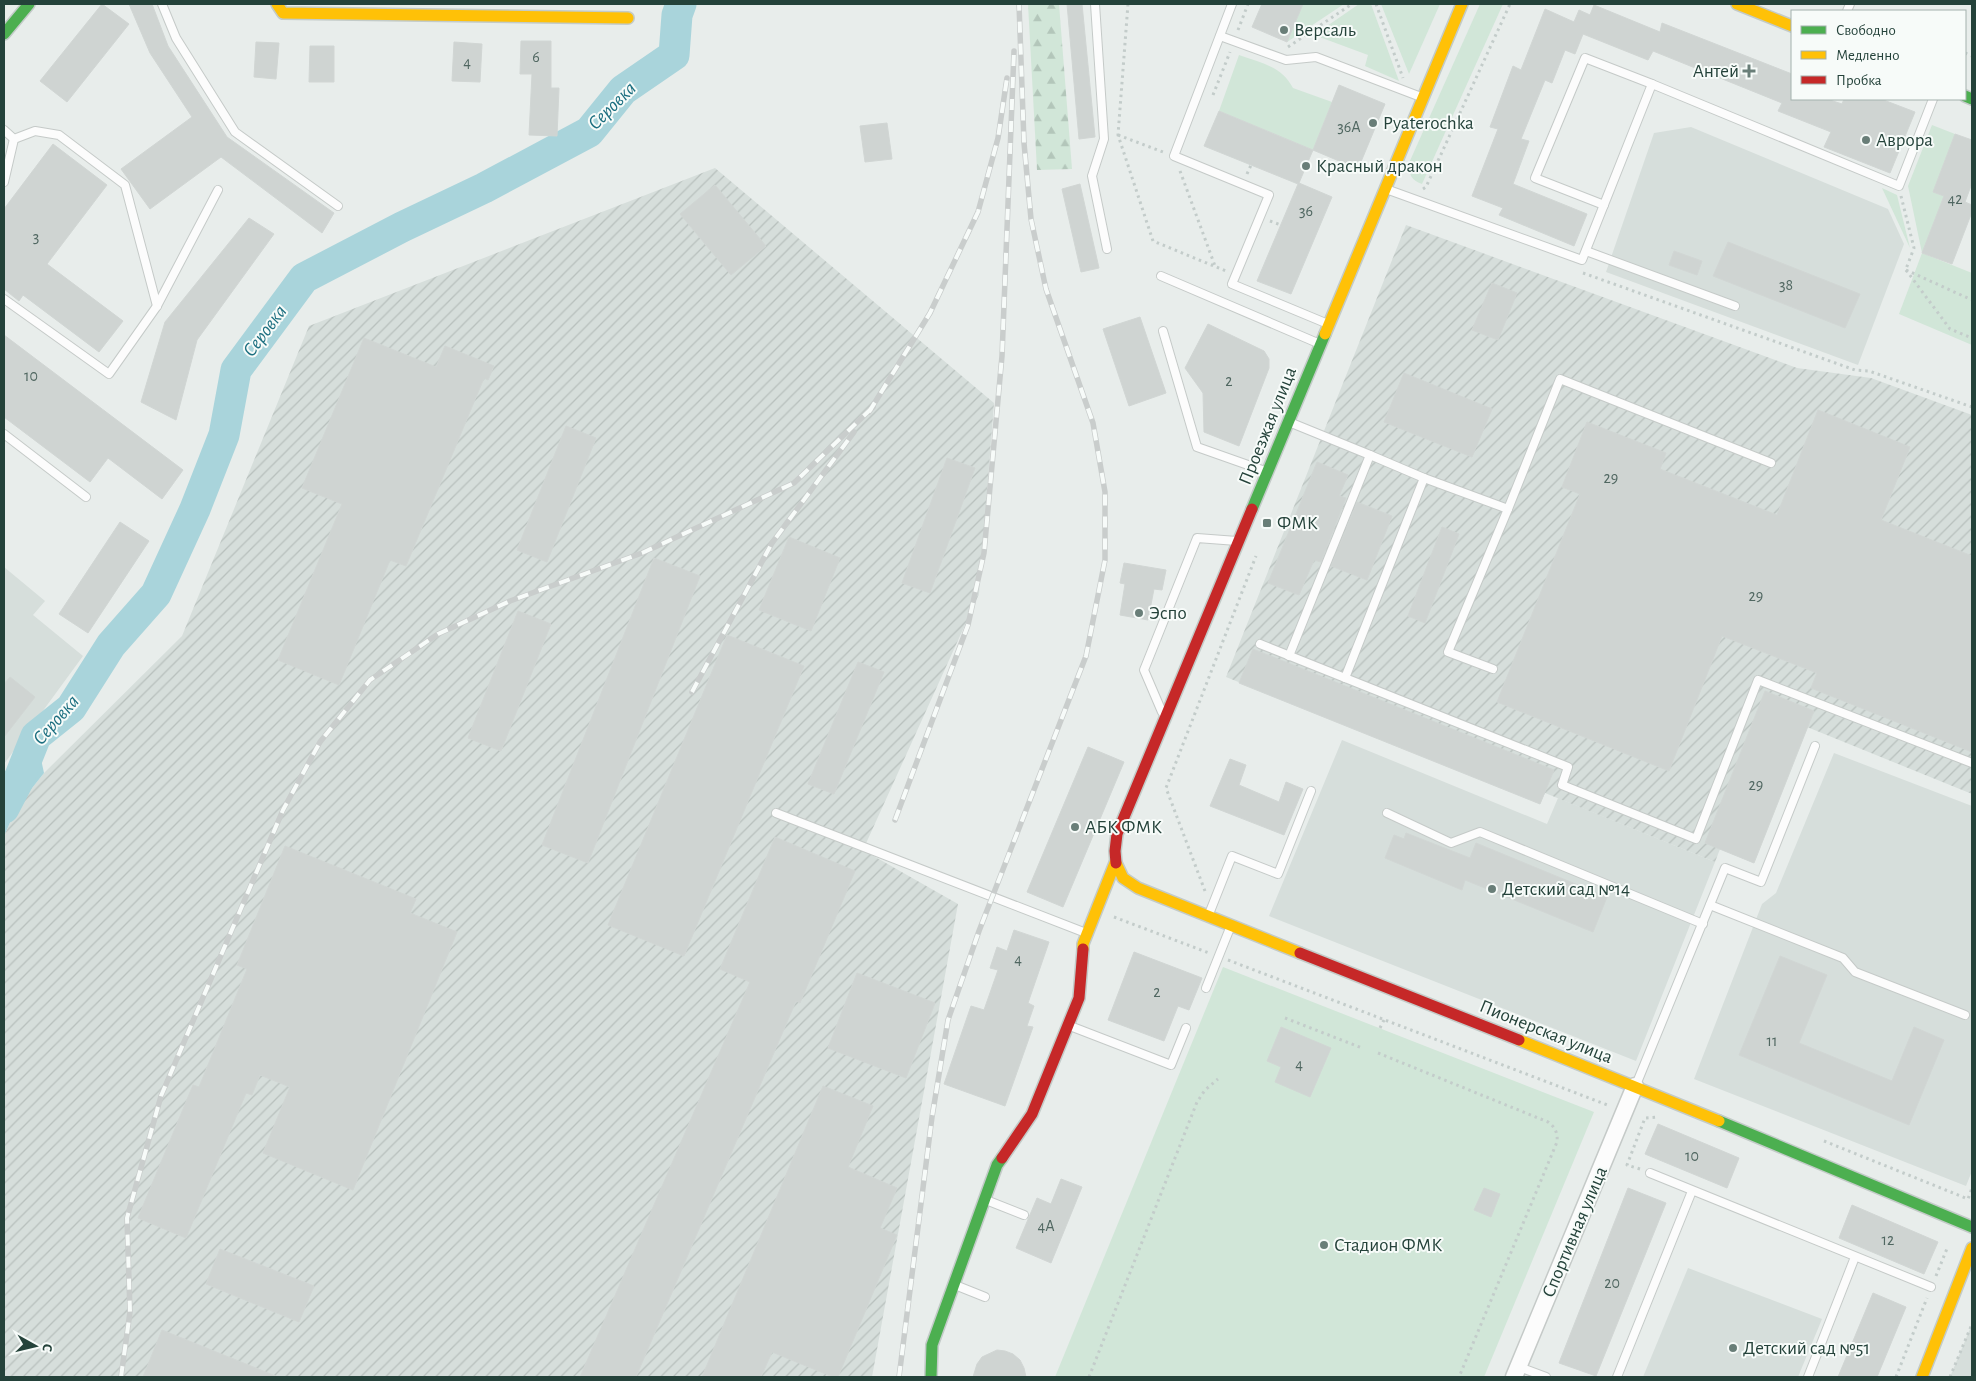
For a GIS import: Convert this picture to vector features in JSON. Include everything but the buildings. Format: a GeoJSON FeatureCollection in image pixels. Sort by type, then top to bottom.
{"type":"FeatureCollection","features":[{"type":"Feature","properties":{"kind":"street"},"geometry":{"type":"LineString","coordinates":[[4,34],[29,4]]}},
{"type":"Feature","properties":{"kind":"street"},"geometry":{"type":"LineString","coordinates":[[277,4],[283,13],[628,18]]}},
{"type":"Feature","properties":{"kind":"street","name":"Проезжая улица"},"geometry":{"type":"LineString","coordinates":[[1116,864],[1114,855],[1117,834],[1462,4]]}},
{"type":"Feature","properties":{"kind":"street"},"geometry":{"type":"LineString","coordinates":[[1738,4],[1791,26]]}},
{"type":"Feature","properties":{"kind":"street"},"geometry":{"type":"LineString","coordinates":[[932,1377],[932,1345],[984,1200],[997,1165],[1032,1114],[1079,998],[1083,944],[1116,864]]}},
{"type":"Feature","properties":{"kind":"street","name":"Пионерская улица"},"geometry":{"type":"LineString","coordinates":[[1116,864],[1120,875],[1128,883],[1635,1086],[1972,1227]]}},
{"type":"Feature","properties":{"kind":"street","name":"Спортивная улица"},"geometry":{"type":"LineString","coordinates":[[1517,1372],[1635,1086]]}},
{"type":"Feature","properties":{"kind":"street"},"geometry":{"type":"LineString","coordinates":[[1922,1377],[1972,1248]]}},
{"type":"Feature","properties":{"kind":"lane"},"geometry":{"type":"LineString","coordinates":[[162,4],[176,38],[235,132],[338,206]]}},
{"type":"Feature","properties":{"kind":"lane"},"geometry":{"type":"LineString","coordinates":[[1095,4],[1104,139],[1092,176],[1106,249]]}},
{"type":"Feature","properties":{"kind":"lane"},"geometry":{"type":"LineString","coordinates":[[1232,4],[1174,156],[1269,195],[1232,284],[1329,324]]}},
{"type":"Feature","properties":{"kind":"lane"},"geometry":{"type":"LineString","coordinates":[[1220,36],[1286,60],[1316,57],[1423,98]]}},
{"type":"Feature","properties":{"kind":"lane"},"geometry":{"type":"LineString","coordinates":[[1604,205],[1535,178],[1585,58],[1899,186],[1933,100]]}},
{"type":"Feature","properties":{"kind":"lane"},"geometry":{"type":"LineString","coordinates":[[1385,188],[1582,260],[1652,84]]}},
{"type":"Feature","properties":{"kind":"lane"},"geometry":{"type":"LineString","coordinates":[[4,130],[14,138]]}},
{"type":"Feature","properties":{"kind":"lane"},"geometry":{"type":"LineString","coordinates":[[14,138],[35,130],[59,135],[125,185],[157,306]]}},
{"type":"Feature","properties":{"kind":"lane"},"geometry":{"type":"LineString","coordinates":[[4,182],[14,138]]}},
{"type":"Feature","properties":{"kind":"lane"},"geometry":{"type":"LineString","coordinates":[[4,298],[109,374],[157,306],[218,190]]}},
{"type":"Feature","properties":{"kind":"lane"},"geometry":{"type":"LineString","coordinates":[[1586,251],[1735,306]]}},
{"type":"Feature","properties":{"kind":"lane"},"geometry":{"type":"LineString","coordinates":[[1161,276],[1320,344]]}},
{"type":"Feature","properties":{"kind":"lane"},"geometry":{"type":"LineString","coordinates":[[1163,331],[1197,447],[1268,472]]}},
{"type":"Feature","properties":{"kind":"lane"},"geometry":{"type":"LineString","coordinates":[[1493,669],[1448,652],[1508,510],[1560,378],[1770,463]]}},
{"type":"Feature","properties":{"kind":"lane"},"geometry":{"type":"LineString","coordinates":[[1288,422],[1508,510]]}},
{"type":"Feature","properties":{"kind":"lane"},"geometry":{"type":"LineString","coordinates":[[4,434],[86,497]]}},
{"type":"Feature","properties":{"kind":"lane"},"geometry":{"type":"LineString","coordinates":[[1289,656],[1370,455]]}},
{"type":"Feature","properties":{"kind":"lane"},"geometry":{"type":"LineString","coordinates":[[1345,678],[1424,478]]}},
{"type":"Feature","properties":{"kind":"lane"},"geometry":{"type":"LineString","coordinates":[[1166,718],[1144,670],[1197,538],[1239,541]]}},
{"type":"Feature","properties":{"kind":"lane"},"geometry":{"type":"LineString","coordinates":[[1260,644],[1568,767],[1562,785],[1696,839],[1758,680],[1972,763]]}},
{"type":"Feature","properties":{"kind":"lane"},"geometry":{"type":"LineString","coordinates":[[1635,1086],[1725,868],[1761,882],[1815,746]]}},
{"type":"Feature","properties":{"kind":"lane"},"geometry":{"type":"LineString","coordinates":[[1208,915],[1232,856],[1278,874],[1312,792]]}},
{"type":"Feature","properties":{"kind":"lane"},"geometry":{"type":"LineString","coordinates":[[776,813],[1088,934]]}},
{"type":"Feature","properties":{"kind":"lane"},"geometry":{"type":"LineString","coordinates":[[1387,813],[1451,843],[1480,832],[1703,924]]}},
{"type":"Feature","properties":{"kind":"lane"},"geometry":{"type":"LineString","coordinates":[[1710,906],[1843,958],[1855,972],[1965,1015]]}},
{"type":"Feature","properties":{"kind":"lane"},"geometry":{"type":"LineString","coordinates":[[1206,988],[1232,924]]}},
{"type":"Feature","properties":{"kind":"lane"},"geometry":{"type":"LineString","coordinates":[[1068,1025],[1171,1065],[1186,1028]]}},
{"type":"Feature","properties":{"kind":"lane"},"geometry":{"type":"LineString","coordinates":[[1650,1173],[1931,1288]]}},
{"type":"Feature","properties":{"kind":"lane"},"geometry":{"type":"LineString","coordinates":[[1617,1377],[1692,1191]]}},
{"type":"Feature","properties":{"kind":"lane"},"geometry":{"type":"LineString","coordinates":[[984,1200],[1024,1215]]}},
{"type":"Feature","properties":{"kind":"lane"},"geometry":{"type":"LineString","coordinates":[[1808,1377],[1855,1257]]}},
{"type":"Feature","properties":{"kind":"lane"},"geometry":{"type":"LineString","coordinates":[[954,1284],[986,1297]]}},
{"type":"Feature","properties":{"kind":"lane"},"geometry":{"type":"LineString","coordinates":[[1517,1372],[1546,1377]]}},
{"type":"Feature","properties":{"kind":"path"},"geometry":{"type":"LineString","coordinates":[[1128,4],[1118,135],[1153,241],[1235,276]]}},
{"type":"Feature","properties":{"kind":"path"},"geometry":{"type":"LineString","coordinates":[[1210,102],[1248,4]]}},
{"type":"Feature","properties":{"kind":"path"},"geometry":{"type":"LineString","coordinates":[[1287,49],[1352,4]]}},
{"type":"Feature","properties":{"kind":"path"},"geometry":{"type":"LineString","coordinates":[[1376,4],[1408,92]]}},
{"type":"Feature","properties":{"kind":"path"},"geometry":{"type":"LineString","coordinates":[[1426,187],[1510,4]]}},
{"type":"Feature","properties":{"kind":"path"},"geometry":{"type":"LineString","coordinates":[[1238,30],[1246,33]]}},
{"type":"Feature","properties":{"kind":"path"},"geometry":{"type":"LineString","coordinates":[[1118,135],[1174,156],[1215,267]]}},
{"type":"Feature","properties":{"kind":"path"},"geometry":{"type":"LineString","coordinates":[[1238,173],[1247,176],[1251,165]]}},
{"type":"Feature","properties":{"kind":"path"},"geometry":{"type":"LineString","coordinates":[[1899,186],[1914,248],[1906,270]]}},
{"type":"Feature","properties":{"kind":"path"},"geometry":{"type":"LineString","coordinates":[[1266,229],[1269,220],[1280,225]]}},
{"type":"Feature","properties":{"kind":"path"},"geometry":{"type":"LineString","coordinates":[[1906,270],[1972,300]]}},
{"type":"Feature","properties":{"kind":"path"},"geometry":{"type":"LineString","coordinates":[[1906,270],[1950,329],[1972,338]]}},
{"type":"Feature","properties":{"kind":"path"},"geometry":{"type":"LineString","coordinates":[[1578,271],[1855,370],[1869,371],[1972,407]]}},
{"type":"Feature","properties":{"kind":"path"},"geometry":{"type":"LineString","coordinates":[[1214,899],[1207,896],[1166,788],[1259,549]]}},
{"type":"Feature","properties":{"kind":"path"},"geometry":{"type":"LineString","coordinates":[[1113,917],[1610,1106]]}},
{"type":"Feature","properties":{"kind":"path"},"geometry":{"type":"LineString","coordinates":[[1285,1018],[1362,1048]]}},
{"type":"Feature","properties":{"kind":"path"},"geometry":{"type":"LineString","coordinates":[[1380,1028],[1384,1020]]}},
{"type":"Feature","properties":{"kind":"path"},"geometry":{"type":"LineString","coordinates":[[1378,1053],[1548,1122],[1558,1135],[1558,1142],[1459,1377]]}},
{"type":"Feature","properties":{"kind":"path"},"geometry":{"type":"LineString","coordinates":[[1089,1377],[1197,1102],[1205,1090],[1218,1079]]}},
{"type":"Feature","properties":{"kind":"path"},"geometry":{"type":"LineString","coordinates":[[1650,1173],[1627,1165],[1645,1118],[1661,1117]]}},
{"type":"Feature","properties":{"kind":"path"},"geometry":{"type":"LineString","coordinates":[[1821,1140],[1968,1199],[1972,1188]]}},
{"type":"Feature","properties":{"kind":"path"},"geometry":{"type":"LineString","coordinates":[[1896,1377],[1948,1246]]}},
{"type":"Feature","properties":{"kind":"path"},"geometry":{"type":"LineString","coordinates":[[1950,1377],[1972,1324]]}},
{"type":"Feature","properties":{"kind":"shaded area"},"geometry":{"type":"Polygon","coordinates":[[[1691,127],[1888,209],[1904,244],[1858,365],[1606,272],[1654,133],[1691,127]]]}},
{"type":"Feature","properties":{"kind":"shaded area"},"geometry":{"type":"Polygon","coordinates":[[[715,168],[994,403],[979,594],[863,850],[958,904],[872,1377],[4,1377],[4,836],[17,807],[44,773],[182,636],[309,326],[715,168]]]}},
{"type":"Feature","properties":{"kind":"shaded area"},"geometry":{"type":"Polygon","coordinates":[[[1406,225],[1797,368],[1871,378],[1972,415],[1972,794],[1807,727],[1754,863],[1720,849],[1715,862],[1545,793],[1540,804],[1226,677],[1406,225]]]}},
{"type":"Feature","properties":{"kind":"shaded area"},"geometry":{"type":"Polygon","coordinates":[[[4,567],[45,601],[33,615],[83,656],[4,764],[4,567]]]}},
{"type":"Feature","properties":{"kind":"shaded area","name":"Детский сад №14"},"geometry":{"type":"Polygon","coordinates":[[[1342,740],[1547,824],[1558,798],[1715,862],[1636,1061],[1269,916],[1342,740]]]}},
{"type":"Feature","properties":{"kind":"shaded area"},"geometry":{"type":"Polygon","coordinates":[[[1834,753],[1972,806],[1972,1171],[1966,1186],[1694,1079],[1762,904],[1776,893],[1834,753]]]}},
{"type":"Feature","properties":{"kind":"shaded area","name":"Детский сад №51"},"geometry":{"type":"Polygon","coordinates":[[[1688,1268],[1822,1319],[1798,1377],[1643,1377],[1688,1268]]]}},
{"type":"Feature","properties":{"kind":"shaded area"},"geometry":{"type":"Polygon","coordinates":[[[1972,1324],[1972,1377],[1950,1377],[1972,1324]]]}},
{"type":"Feature","properties":{"kind":"green space"},"geometry":{"type":"Polygon","coordinates":[[[1028,4],[1059,4],[1072,169],[1037,170],[1028,4]]]}},
{"type":"Feature","properties":{"kind":"green space"},"geometry":{"type":"Polygon","coordinates":[[[1303,4],[1344,4],[1287,42],[1303,4]]]}},
{"type":"Feature","properties":{"kind":"green space"},"geometry":{"type":"Polygon","coordinates":[[[1359,4],[1371,4],[1399,81],[1365,66],[1368,55],[1314,35],[1359,4]]]}},
{"type":"Feature","properties":{"kind":"green space"},"geometry":{"type":"Polygon","coordinates":[[[1381,4],[1440,4],[1409,74],[1381,4]]]}},
{"type":"Feature","properties":{"kind":"green space"},"geometry":{"type":"Polygon","coordinates":[[[1480,4],[1503,4],[1422,184],[1411,177],[1409,163],[1480,4]]]}},
{"type":"Feature","properties":{"kind":"green space"},"geometry":{"type":"Polygon","coordinates":[[[1239,55],[1277,70],[1293,88],[1332,102],[1313,150],[1219,111],[1239,55]]]}},
{"type":"Feature","properties":{"kind":"green space"},"geometry":{"type":"Polygon","coordinates":[[[1932,125],[1955,134],[1933,192],[1944,196],[1922,253],[1908,186],[1932,125]]]}},
{"type":"Feature","properties":{"kind":"green space"},"geometry":{"type":"Polygon","coordinates":[[[1882,188],[1897,195],[1910,248],[1882,188]]]}},
{"type":"Feature","properties":{"kind":"green space"},"geometry":{"type":"Polygon","coordinates":[[[1922,253],[1972,273],[1972,345],[1899,314],[1922,253]]]}},
{"type":"Feature","properties":{"kind":"green space","name":"Стадион ФМК"},"geometry":{"type":"Polygon","coordinates":[[[1223,967],[1594,1112],[1484,1377],[1055,1377],[1223,967]]]}},
{"type":"Feature","properties":{"kind":"water"},"geometry":{"type":"Polygon","coordinates":[[[36,736],[44,773],[17,807],[4,836],[4,773],[36,736]]]}},
{"type":"Feature","properties":{"kind":"waterway","name":"Серовка"},"geometry":{"type":"LineString","coordinates":[[4,808],[18,781],[36,736],[71,708],[111,645],[156,594],[195,509],[224,435],[236,370],[304,278],[402,227],[484,188],[589,132],[623,90],[674,55],[677,15],[681,4]]}},
{"type":"Feature","properties":{"kind":"railway"},"geometry":{"type":"LineString","coordinates":[[899,1377],[932,1117],[948,1020],[979,931],[1086,656],[1105,560],[1105,492],[1093,423],[1046,289],[1031,219],[1024,143],[1019,4]]}},
{"type":"Feature","properties":{"kind":"railway"},"geometry":{"type":"LineString","coordinates":[[895,820],[968,625],[984,553],[1002,356],[1014,51]]}},
{"type":"Feature","properties":{"kind":"railway"},"geometry":{"type":"LineString","coordinates":[[869,412],[930,313],[978,212],[998,138],[1007,78]]}},
{"type":"Feature","properties":{"kind":"railway"},"geometry":{"type":"LineString","coordinates":[[121,1377],[130,1312],[127,1218],[161,1096],[283,810],[320,742],[370,680],[438,634],[510,601],[642,553],[794,483],[873,407]]}},
{"type":"Feature","properties":{"kind":"railway"},"geometry":{"type":"LineString","coordinates":[[692,692],[772,543],[854,432]]}},
{"type":"Feature","properties":{"kind":"traffic: fast"},"geometry":{"type":"LineString","coordinates":[[4,34],[29,4]]}},
{"type":"Feature","properties":{"kind":"traffic: fast"},"geometry":{"type":"LineString","coordinates":[[1966,96],[1972,99]]}},
{"type":"Feature","properties":{"kind":"traffic: fast"},"geometry":{"type":"LineString","coordinates":[[1252,509],[1325,334]]}},
{"type":"Feature","properties":{"kind":"traffic: fast"},"geometry":{"type":"LineString","coordinates":[[1719,1121],[1972,1227]]}},
{"type":"Feature","properties":{"kind":"traffic: fast"},"geometry":{"type":"LineString","coordinates":[[931,1377],[932,1345],[997,1165],[1002,1158]]}},
{"type":"Feature","properties":{"kind":"traffic: slow"},"geometry":{"type":"LineString","coordinates":[[277,4],[283,13],[628,18]]}},
{"type":"Feature","properties":{"kind":"traffic: slow"},"geometry":{"type":"LineString","coordinates":[[1325,334],[1462,4]]}},
{"type":"Feature","properties":{"kind":"traffic: slow"},"geometry":{"type":"LineString","coordinates":[[1737,4],[1791,26]]}},
{"type":"Feature","properties":{"kind":"traffic: slow"},"geometry":{"type":"LineString","coordinates":[[1083,949],[1083,944],[1115,863]]}},
{"type":"Feature","properties":{"kind":"traffic: slow"},"geometry":{"type":"LineString","coordinates":[[1116,863],[1123,878],[1138,888],[1300,953]]}},
{"type":"Feature","properties":{"kind":"traffic: slow"},"geometry":{"type":"LineString","coordinates":[[1519,1040],[1719,1121]]}},
{"type":"Feature","properties":{"kind":"traffic: slow"},"geometry":{"type":"LineString","coordinates":[[1922,1377],[1972,1248]]}},
{"type":"Feature","properties":{"kind":"traffic: jam"},"geometry":{"type":"LineString","coordinates":[[1116,863],[1117,834],[1252,509]]}},
{"type":"Feature","properties":{"kind":"traffic: jam"},"geometry":{"type":"LineString","coordinates":[[1002,1158],[1032,1114],[1079,998],[1083,949]]}},
{"type":"Feature","properties":{"kind":"traffic: jam"},"geometry":{"type":"LineString","coordinates":[[1300,953],[1519,1040]]}},
{"type":"Feature","properties":{"kind":"place","name":"Версаль"},"geometry":{"type":"Point","coordinates":[1284,30]}},
{"type":"Feature","properties":{"kind":"place","name":"Антей"},"geometry":{"type":"Point","coordinates":[1749,71]}},
{"type":"Feature","properties":{"kind":"place","name":"Pyaterochka"},"geometry":{"type":"Point","coordinates":[1373,123]}},
{"type":"Feature","properties":{"kind":"place","name":"Аврора"},"geometry":{"type":"Point","coordinates":[1866,140]}},
{"type":"Feature","properties":{"kind":"place","name":"Красный дракон"},"geometry":{"type":"Point","coordinates":[1306,166]}},
{"type":"Feature","properties":{"kind":"place","name":"ФМК"},"geometry":{"type":"Point","coordinates":[1267,523]}},
{"type":"Feature","properties":{"kind":"place","name":"Эспо"},"geometry":{"type":"Point","coordinates":[1139,613]}},
{"type":"Feature","properties":{"kind":"place","name":"АБК ФМК"},"geometry":{"type":"Point","coordinates":[1075,827]}},
{"type":"Feature","properties":{"kind":"place","name":"Детский сад №14"},"geometry":{"type":"Point","coordinates":[1492,889]}},
{"type":"Feature","properties":{"kind":"place","name":"Стадион ФМК"},"geometry":{"type":"Point","coordinates":[1324,1245]}},
{"type":"Feature","properties":{"kind":"place","name":"Детский сад №51"},"geometry":{"type":"Point","coordinates":[1733,1348]}}]}
